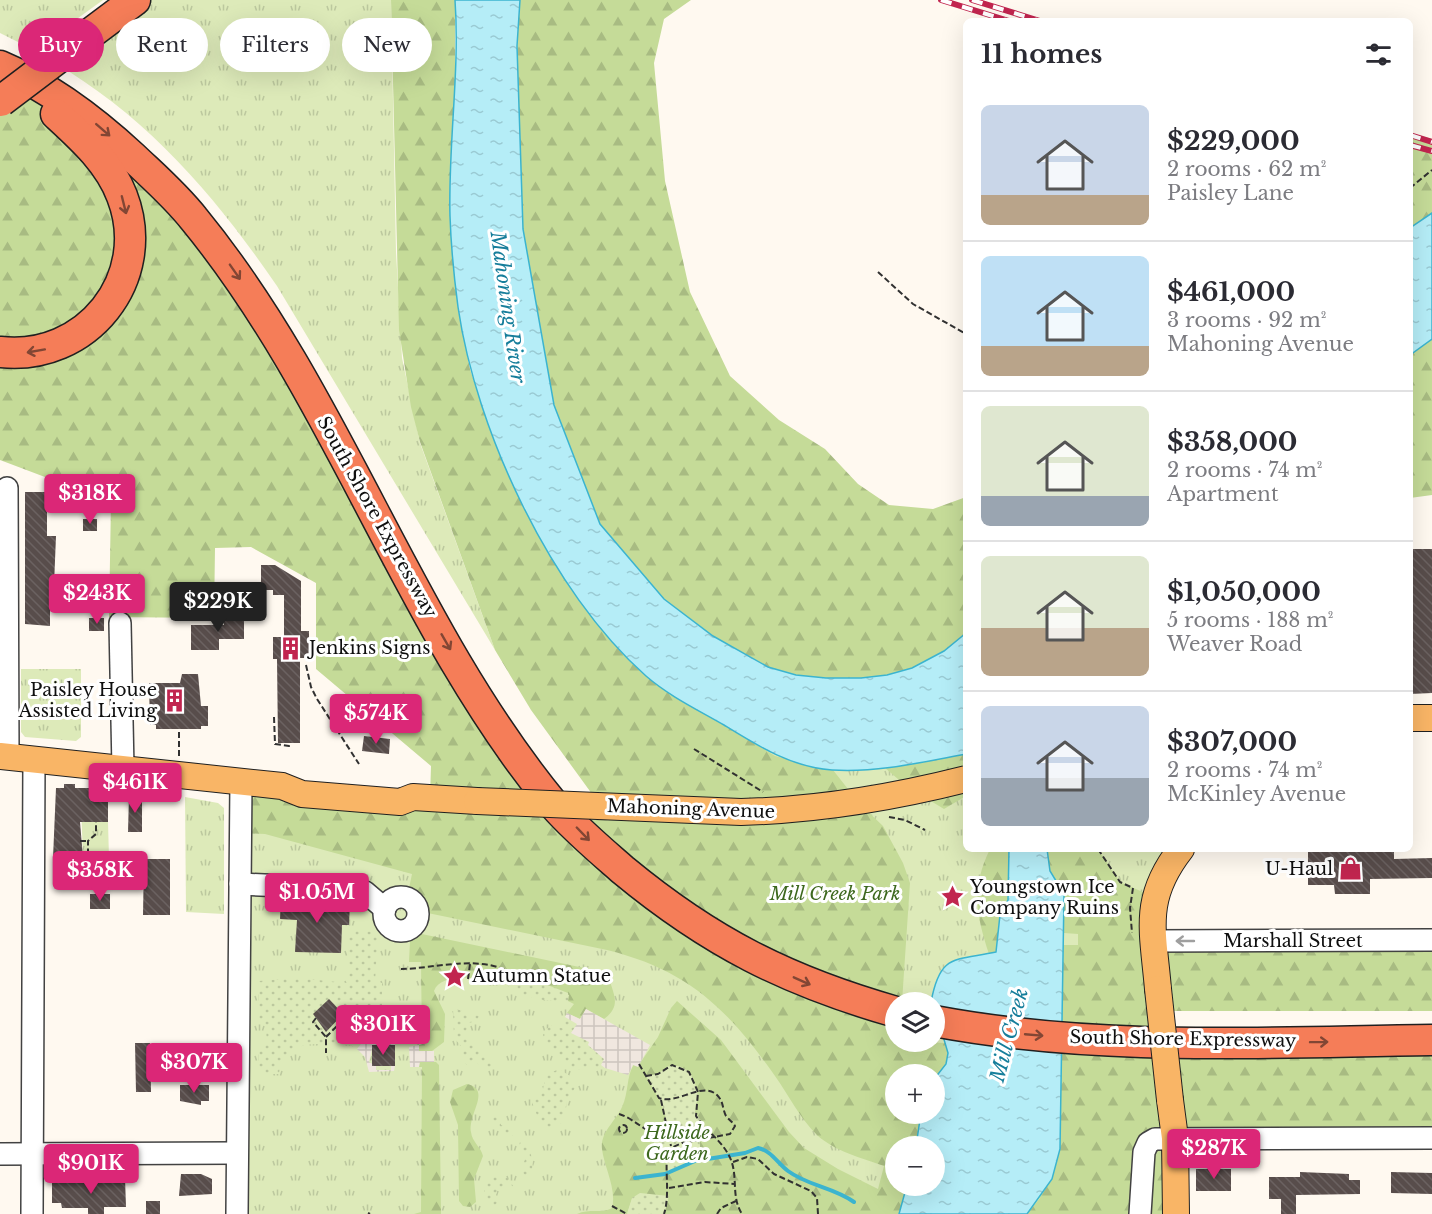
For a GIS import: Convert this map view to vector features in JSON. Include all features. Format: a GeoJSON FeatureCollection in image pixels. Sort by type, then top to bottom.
{"type":"FeatureCollection","features":[{"type":"Feature","properties":{"kind":"highway"},"geometry":{"type":"LineString","coordinates":[[0,101],[135,0]]}},
{"type":"Feature","properties":{"kind":"highway","name":"South Shore Expressway"},"geometry":{"type":"LineString","coordinates":[[0,66],[53,94],[100,126],[194,218],[231,267],[280,344],[449,647],[489,714],[529,773],[556,807],[591,843],[691,923],[748,957],[815,986],[885,1008]]}},
{"type":"Feature","properties":{"kind":"highway"},"geometry":{"type":"LineString","coordinates":[[0,74],[53,111],[83,139],[105,165],[122,196],[129,234],[126,270],[121,288],[97,321],[61,345],[28,353],[0,352]]}},
{"type":"Feature","properties":{"kind":"highway","name":"South Shore Expressway"},"geometry":{"type":"LineString","coordinates":[[945,1023],[984,1030],[1113,1041],[1192,1043],[1432,1040]]}},
{"type":"Feature","properties":{"kind":"main road"},"geometry":{"type":"LineString","coordinates":[[1413,718],[1432,718]]}},
{"type":"Feature","properties":{"kind":"main road","name":"Mahoning Avenue"},"geometry":{"type":"LineString","coordinates":[[4,756],[282,786],[302,794],[400,802],[413,797],[741,812],[784,811],[850,804],[963,780]]}},
{"type":"Feature","properties":{"kind":"main road"},"geometry":{"type":"LineString","coordinates":[[1176,1214],[1175,1138],[1158,989],[1154,941],[1154,897],[1165,871],[1179,852]]}},
{"type":"Feature","properties":{"kind":"street"},"geometry":{"type":"LineString","coordinates":[[4,756],[7,488]]}},
{"type":"Feature","properties":{"kind":"street"},"geometry":{"type":"LineString","coordinates":[[120,623],[123,769]]}},
{"type":"Feature","properties":{"kind":"street"},"geometry":{"type":"LineString","coordinates":[[32,1214],[34,759]]}},
{"type":"Feature","properties":{"kind":"street"},"geometry":{"type":"LineString","coordinates":[[237,1214],[241,782]]}},
{"type":"Feature","properties":{"kind":"street"},"geometry":{"type":"LineString","coordinates":[[240,884],[352,889],[365,892],[385,909]]}},
{"type":"Feature","properties":{"kind":"street","name":"Marshall Street"},"geometry":{"type":"LineString","coordinates":[[1154,941],[1432,940]]}},
{"type":"Feature","properties":{"kind":"street"},"geometry":{"type":"LineString","coordinates":[[1140,1214],[1142,1172],[1148,1143],[1155,1139],[1432,1138]]}},
{"type":"Feature","properties":{"kind":"street"},"geometry":{"type":"LineString","coordinates":[[0,1154],[237,1154]]}},
{"type":"Feature","properties":{"kind":"path"},"geometry":{"type":"LineString","coordinates":[[1413,186],[1432,170]]}},
{"type":"Feature","properties":{"kind":"path"},"geometry":{"type":"LineString","coordinates":[[878,272],[913,304],[963,332]]}},
{"type":"Feature","properties":{"kind":"path"},"geometry":{"type":"LineString","coordinates":[[306,665],[311,687],[317,699],[359,764]]}},
{"type":"Feature","properties":{"kind":"path"},"geometry":{"type":"LineString","coordinates":[[274,717],[275,744],[289,746],[289,743]]}},
{"type":"Feature","properties":{"kind":"path"},"geometry":{"type":"LineString","coordinates":[[179,729],[179,757]]}},
{"type":"Feature","properties":{"kind":"path"},"geometry":{"type":"LineString","coordinates":[[80,841],[88,841],[96,834],[96,822]]}},
{"type":"Feature","properties":{"kind":"path"},"geometry":{"type":"LineString","coordinates":[[83,881],[88,858],[88,841]]}},
{"type":"Feature","properties":{"kind":"path"},"geometry":{"type":"LineString","coordinates":[[1100,852],[1120,882],[1133,888]]}},
{"type":"Feature","properties":{"kind":"path"},"geometry":{"type":"LineString","coordinates":[[401,969],[470,963],[501,970],[518,979]]}},
{"type":"Feature","properties":{"kind":"path"},"geometry":{"type":"LineString","coordinates":[[468,979],[470,963]]}},
{"type":"Feature","properties":{"kind":"path"},"geometry":{"type":"LineString","coordinates":[[339,1017],[358,1027],[369,1040]]}},
{"type":"Feature","properties":{"kind":"path"},"geometry":{"type":"LineString","coordinates":[[316,1018],[312,1022],[326,1037],[326,1053]]}},
{"type":"Feature","properties":{"kind":"path"},"geometry":{"type":"LineString","coordinates":[[326,1037],[343,1020]]}},
{"type":"Feature","properties":{"kind":"path"},"geometry":{"type":"LineString","coordinates":[[639,1064],[656,1095],[662,1100],[674,1100],[698,1092],[714,1092],[723,1102],[725,1115],[735,1126],[730,1134],[682,1143],[672,1147],[667,1153],[669,1188],[664,1214]]}},
{"type":"Feature","properties":{"kind":"path"},"geometry":{"type":"LineString","coordinates":[[646,1076],[658,1074],[668,1066],[680,1066],[689,1072],[698,1092],[696,1116],[732,1162],[736,1201],[742,1214]]}},
{"type":"Feature","properties":{"kind":"path"},"geometry":{"type":"LineString","coordinates":[[662,1100],[672,1147]]}},
{"type":"Feature","properties":{"kind":"path"},"geometry":{"type":"LineString","coordinates":[[619,1114],[629,1117],[656,1134],[668,1135]]}},
{"type":"Feature","properties":{"kind":"path"},"geometry":{"type":"LineString","coordinates":[[625,1125],[629,1117]]}},
{"type":"Feature","properties":{"kind":"path"},"geometry":{"type":"LineString","coordinates":[[732,1162],[747,1157],[758,1159],[774,1174],[811,1191],[817,1198],[818,1214]]}},
{"type":"Feature","properties":{"kind":"path"},"geometry":{"type":"LineString","coordinates":[[669,1188],[705,1182],[734,1184]]}},
{"type":"Feature","properties":{"kind":"path"},"geometry":{"type":"LineString","coordinates":[[717,1214],[721,1208],[736,1201]]}},
{"type":"Feature","properties":{"kind":"path"},"geometry":{"type":"LineString","coordinates":[[612,1206],[627,1214]]}},
{"type":"Feature","properties":{"kind":"green space"},"geometry":{"type":"Polygon","coordinates":[[[0,0],[103,0],[78,18],[18,18],[18,42],[0,33],[0,0]]]}},
{"type":"Feature","properties":{"kind":"green space"},"geometry":{"type":"Polygon","coordinates":[[[135,0],[391,0],[391,18],[342,18],[342,72],[392,72],[396,252],[402,358],[420,443],[495,650],[277,286],[254,253],[230,221],[178,161],[120,108],[68,72],[104,72],[104,23],[135,0]]]}},
{"type":"Feature","properties":{"kind":"green space","name":"Mill Creek Park"},"geometry":{"type":"Polygon","coordinates":[[[391,0],[455,0],[455,82],[450,214],[452,249],[458,308],[470,369],[485,415],[611,639],[647,677],[775,756],[833,770],[859,803],[883,826],[903,863],[910,883],[903,992],[885,992],[885,1052],[945,1052],[945,1043],[947,1053],[945,1067],[945,1064],[885,1064],[885,1124],[919,1124],[918,1136],[885,1136],[885,1196],[904,1196],[899,1214],[664,1214],[668,1199],[632,1199],[627,1214],[577,1214],[612,1208],[613,1193],[603,1156],[603,1137],[622,1107],[634,1064],[638,1066],[658,1037],[671,1008],[677,1001],[721,1040],[789,1132],[804,1148],[838,1169],[878,1189],[884,1166],[840,1150],[817,1135],[758,1052],[723,1012],[704,995],[661,969],[636,958],[607,950],[418,911],[412,901],[407,898],[412,874],[265,834],[240,833],[241,782],[430,798],[431,766],[316,669],[316,583],[251,547],[215,548],[214,618],[109,617],[111,502],[0,460],[0,66],[175,197],[554,804],[600,805],[531,710],[495,650],[420,442],[411,407],[399,330],[393,72],[432,72],[432,18],[391,18],[391,0]],[[668,1066],[658,1074],[647,1076],[662,1106],[667,1125],[661,1128],[652,1147],[656,1158],[667,1162],[668,1172],[702,1160],[698,1133],[699,1120],[695,1112],[698,1096],[695,1083],[668,1066]]]}},
{"type":"Feature","properties":{"kind":"green space"},"geometry":{"type":"Polygon","coordinates":[[[520,0],[691,0],[664,19],[654,63],[665,181],[690,292],[730,376],[779,420],[825,449],[858,484],[889,505],[933,509],[963,498],[963,635],[944,651],[912,668],[887,675],[861,678],[796,675],[768,667],[713,636],[664,599],[600,524],[554,405],[523,229],[517,46],[520,0]]]}},
{"type":"Feature","properties":{"kind":"green space"},"geometry":{"type":"Polygon","coordinates":[[[1418,135],[1432,139],[1432,213],[1413,226],[1413,139],[1418,135]]]}},
{"type":"Feature","properties":{"kind":"green space"},"geometry":{"type":"Polygon","coordinates":[[[1432,339],[1432,495],[1413,498],[1413,353],[1432,339]]]}},
{"type":"Feature","properties":{"kind":"green space","name":"Mill Creek Park"},"geometry":{"type":"Polygon","coordinates":[[[598,623],[833,770],[899,766],[963,755],[963,852],[1179,852],[1158,885],[1176,1214],[237,1214],[241,782],[600,806],[598,623]]]}},
{"type":"Feature","properties":{"kind":"green space"},"geometry":{"type":"Polygon","coordinates":[[[21,669],[81,669],[81,737],[76,741],[25,737],[21,732],[21,669]]]}},
{"type":"Feature","properties":{"kind":"green space"},"geometry":{"type":"Polygon","coordinates":[[[963,754],[963,798],[944,809],[906,786],[884,767],[963,754]]]}},
{"type":"Feature","properties":{"kind":"green space"},"geometry":{"type":"Polygon","coordinates":[[[185,797],[218,803],[224,808],[224,914],[186,912],[185,797]]]}},
{"type":"Feature","properties":{"kind":"green space"},"geometry":{"type":"Polygon","coordinates":[[[81,802],[108,822],[109,858],[83,859],[81,802]]]}},
{"type":"Feature","properties":{"kind":"green space"},"geometry":{"type":"Polygon","coordinates":[[[989,852],[1009,852],[1008,900],[1000,915],[996,952],[989,954],[981,926],[978,901],[980,876],[989,852]]]}},
{"type":"Feature","properties":{"kind":"green space"},"geometry":{"type":"Polygon","coordinates":[[[1047,852],[1100,852],[1120,882],[1154,897],[1154,941],[1432,940],[1432,1011],[1168,1011],[1164,1042],[1432,1040],[1432,1138],[1175,1138],[1176,1214],[1027,1214],[1040,1198],[1060,1112],[1063,945],[1078,945],[1078,934],[1064,933],[1064,895],[1050,871],[1047,852]]]}},
{"type":"Feature","properties":{"kind":"green space"},"geometry":{"type":"Polygon","coordinates":[[[349,930],[378,932],[375,982],[382,983],[382,1040],[364,1040],[357,1049],[350,1045],[306,1045],[288,1053],[282,1062],[279,1074],[259,1074],[259,1044],[267,1043],[266,1028],[259,1018],[259,981],[297,978],[347,983],[349,930]]]}},
{"type":"Feature","properties":{"kind":"green space"},"geometry":{"type":"Polygon","coordinates":[[[417,933],[608,973],[615,1003],[604,1019],[586,1009],[580,1019],[567,1013],[574,1004],[568,1001],[569,995],[521,974],[501,979],[503,982],[476,978],[446,980],[434,991],[445,1014],[444,1042],[432,1051],[419,1051],[419,1045],[422,1045],[421,962],[409,962],[410,941],[417,933]]]}},
{"type":"Feature","properties":{"kind":"green space"},"geometry":{"type":"Polygon","coordinates":[[[501,967],[568,993],[568,1001],[532,998],[514,991],[501,979],[501,967]]]}},
{"type":"Feature","properties":{"kind":"green space"},"geometry":{"type":"Polygon","coordinates":[[[453,1008],[479,1016],[477,1021],[468,1023],[466,1032],[474,1045],[492,1058],[491,1069],[487,1070],[477,1063],[467,1065],[464,1062],[462,1047],[454,1038],[453,1008]]]}},
{"type":"Feature","properties":{"kind":"green space"},"geometry":{"type":"Polygon","coordinates":[[[565,1017],[577,1024],[590,1043],[588,1045],[605,1059],[599,1067],[575,1070],[551,1052],[543,1035],[546,1029],[553,1025],[564,1029],[565,1017]]]}},
{"type":"Feature","properties":{"kind":"green space"},"geometry":{"type":"Polygon","coordinates":[[[419,1062],[436,1062],[439,1065],[441,1214],[414,1214],[421,1212],[422,1067],[419,1067],[419,1062]]]}},
{"type":"Feature","properties":{"kind":"green space","name":"Hillside Garden"},"geometry":{"type":"Polygon","coordinates":[[[672,1065],[688,1071],[694,1082],[695,1112],[702,1122],[698,1133],[702,1160],[668,1173],[666,1162],[652,1155],[656,1138],[667,1125],[662,1105],[646,1076],[658,1074],[672,1065]]]}},
{"type":"Feature","properties":{"kind":"green space"},"geometry":{"type":"Polygon","coordinates":[[[559,1069],[570,1076],[576,1086],[567,1101],[564,1122],[550,1128],[540,1123],[532,1102],[543,1089],[546,1075],[559,1069]]]}},
{"type":"Feature","properties":{"kind":"green space"},"geometry":{"type":"Polygon","coordinates":[[[467,1084],[478,1091],[471,1132],[483,1156],[474,1179],[476,1202],[470,1207],[463,1206],[459,1201],[458,1125],[450,1102],[453,1090],[467,1084]]]}},
{"type":"Feature","properties":{"kind":"green space"},"geometry":{"type":"Polygon","coordinates":[[[498,1108],[501,1125],[512,1130],[513,1136],[493,1128],[493,1110],[498,1108]]]}},
{"type":"Feature","properties":{"kind":"green space"},"geometry":{"type":"Polygon","coordinates":[[[520,1142],[526,1145],[533,1161],[532,1169],[527,1177],[522,1172],[525,1159],[519,1146],[520,1142]]]}},
{"type":"Feature","properties":{"kind":"green space"},"geometry":{"type":"Polygon","coordinates":[[[493,1175],[508,1178],[513,1186],[509,1189],[498,1188],[496,1195],[498,1202],[494,1206],[487,1200],[484,1191],[486,1182],[493,1175]]]}},
{"type":"Feature","properties":{"kind":"green space"},"geometry":{"type":"Polygon","coordinates":[[[640,1193],[669,1196],[664,1214],[627,1214],[632,1198],[640,1193]]]}},
{"type":"Feature","properties":{"kind":"shaded area"},"geometry":{"type":"Polygon","coordinates":[[[586,1009],[650,1045],[638,1067],[633,1065],[628,1075],[605,1068],[601,1065],[604,1059],[588,1045],[589,1042],[571,1033],[577,1024],[565,1017],[567,1013],[580,1019],[586,1009]]]}},
{"type":"Feature","properties":{"kind":"shaded area"},"geometry":{"type":"Polygon","coordinates":[[[364,1040],[393,1041],[395,1045],[373,1045],[369,1062],[376,1066],[376,1070],[391,1070],[391,1066],[395,1066],[394,1071],[369,1072],[365,1057],[357,1049],[364,1040]]]}},
{"type":"Feature","properties":{"kind":"shaded area"},"geometry":{"type":"Polygon","coordinates":[[[419,1045],[419,1051],[434,1051],[434,1062],[420,1062],[419,1067],[410,1067],[409,1047],[419,1045]]]}},
{"type":"Feature","properties":{"kind":"water","name":"Mahoning River"},"geometry":{"type":"Polygon","coordinates":[[[455,0],[520,0],[517,46],[523,229],[554,405],[600,524],[664,599],[713,636],[768,667],[796,675],[826,678],[887,675],[912,668],[944,651],[963,635],[963,755],[900,766],[849,771],[817,768],[789,760],[749,740],[664,690],[646,676],[611,641],[579,600],[550,555],[523,506],[500,456],[467,355],[458,307],[450,216],[455,0]]]}},
{"type":"Feature","properties":{"kind":"water"},"geometry":{"type":"Polygon","coordinates":[[[1432,213],[1432,339],[1413,353],[1413,226],[1432,213]]]}},
{"type":"Feature","properties":{"kind":"water","name":"Mill Creek"},"geometry":{"type":"Polygon","coordinates":[[[1009,852],[1047,852],[1050,871],[1064,894],[1060,1149],[1052,1179],[1027,1214],[899,1214],[904,1196],[945,1196],[945,1136],[918,1136],[919,1124],[945,1124],[945,1065],[948,1053],[945,1043],[945,992],[934,992],[935,986],[944,967],[951,962],[996,952],[1000,915],[1008,900],[1009,852]]]}},
{"type":"Feature","properties":{"kind":"building"},"geometry":{"type":"Polygon","coordinates":[[[25,492],[57,492],[57,508],[47,508],[47,536],[56,536],[54,585],[56,585],[57,607],[50,607],[50,626],[25,624],[25,492]]]}},
{"type":"Feature","properties":{"kind":"building"},"geometry":{"type":"Polygon","coordinates":[[[83,519],[97,519],[97,531],[83,531],[83,519]]]}},
{"type":"Feature","properties":{"kind":"building"},"geometry":{"type":"Polygon","coordinates":[[[1413,549],[1432,549],[1432,693],[1413,694],[1413,549]]]}},
{"type":"Feature","properties":{"kind":"building","name":"Jenkins Signs"},"geometry":{"type":"Polygon","coordinates":[[[261,565],[275,565],[301,581],[301,631],[309,631],[309,658],[300,658],[300,743],[278,743],[277,659],[273,659],[273,637],[284,637],[284,595],[273,595],[273,590],[261,590],[261,565]]]}},
{"type":"Feature","properties":{"kind":"building"},"geometry":{"type":"Polygon","coordinates":[[[224,613],[244,613],[244,639],[219,639],[219,650],[191,650],[191,625],[224,625],[224,613]]]}},
{"type":"Feature","properties":{"kind":"building"},"geometry":{"type":"Polygon","coordinates":[[[89,618],[104,618],[104,631],[89,631],[89,618]]]}},
{"type":"Feature","properties":{"kind":"building","name":"Paisley House Assisted Living"},"geometry":{"type":"Polygon","coordinates":[[[182,674],[198,674],[201,706],[208,706],[208,726],[201,726],[201,729],[156,729],[156,725],[150,725],[149,683],[180,683],[182,674]]]}},
{"type":"Feature","properties":{"kind":"building"},"geometry":{"type":"Polygon","coordinates":[[[364,736],[390,739],[389,754],[362,751],[364,736]]]}},
{"type":"Feature","properties":{"kind":"building"},"geometry":{"type":"Polygon","coordinates":[[[64,784],[75,784],[75,788],[92,788],[92,793],[108,793],[108,822],[80,822],[83,858],[53,858],[56,788],[64,788],[64,784]]]}},
{"type":"Feature","properties":{"kind":"building"},"geometry":{"type":"Polygon","coordinates":[[[129,796],[142,796],[142,832],[128,832],[129,796]]]}},
{"type":"Feature","properties":{"kind":"building","name":"U-Haul"},"geometry":{"type":"Polygon","coordinates":[[[1308,852],[1394,852],[1394,859],[1432,858],[1432,878],[1370,879],[1370,894],[1335,894],[1334,885],[1308,885],[1308,852]]]}},
{"type":"Feature","properties":{"kind":"building"},"geometry":{"type":"Polygon","coordinates":[[[144,859],[170,859],[170,915],[143,915],[144,859]]]}},
{"type":"Feature","properties":{"kind":"building"},"geometry":{"type":"Polygon","coordinates":[[[90,894],[110,894],[110,909],[90,909],[90,894]]]}},
{"type":"Feature","properties":{"kind":"building"},"geometry":{"type":"Polygon","coordinates":[[[281,899],[350,902],[349,925],[342,925],[341,953],[295,952],[297,920],[280,919],[281,899]]]}},
{"type":"Feature","properties":{"kind":"building"},"geometry":{"type":"Polygon","coordinates":[[[329,999],[343,1014],[326,1032],[313,1014],[329,999]]]}},
{"type":"Feature","properties":{"kind":"building"},"geometry":{"type":"Polygon","coordinates":[[[135,1043],[150,1043],[151,1092],[136,1092],[135,1043]]]}},
{"type":"Feature","properties":{"kind":"building"},"geometry":{"type":"Polygon","coordinates":[[[372,1045],[395,1045],[395,1066],[372,1066],[372,1045]]]}},
{"type":"Feature","properties":{"kind":"building"},"geometry":{"type":"Polygon","coordinates":[[[180,1085],[209,1085],[209,1101],[201,1101],[201,1105],[180,1101],[180,1085]]]}},
{"type":"Feature","properties":{"kind":"building"},"geometry":{"type":"Polygon","coordinates":[[[1196,1169],[1231,1169],[1231,1191],[1196,1191],[1196,1169]]]}},
{"type":"Feature","properties":{"kind":"building"},"geometry":{"type":"Polygon","coordinates":[[[1300,1172],[1349,1174],[1349,1180],[1360,1180],[1360,1194],[1296,1195],[1296,1214],[1281,1214],[1281,1199],[1269,1199],[1269,1177],[1300,1177],[1300,1172]]]}},
{"type":"Feature","properties":{"kind":"building"},"geometry":{"type":"Polygon","coordinates":[[[1391,1172],[1432,1173],[1432,1194],[1391,1193],[1391,1172]]]}},
{"type":"Feature","properties":{"kind":"building"},"geometry":{"type":"Polygon","coordinates":[[[181,1174],[201,1174],[212,1179],[212,1194],[179,1196],[181,1174]]]}},
{"type":"Feature","properties":{"kind":"building"},"geometry":{"type":"Polygon","coordinates":[[[125,1178],[126,1207],[104,1207],[104,1214],[88,1214],[88,1208],[62,1208],[61,1203],[52,1203],[52,1183],[125,1178]]]}},
{"type":"Feature","properties":{"kind":"building"},"geometry":{"type":"Polygon","coordinates":[[[146,1201],[160,1201],[160,1214],[146,1214],[146,1201]]]}},
{"type":"Feature","properties":{"kind":"waterway"},"geometry":{"type":"LineString","coordinates":[[635,1178],[665,1174],[695,1161],[745,1153],[758,1148],[767,1152],[796,1176],[854,1202]]}},
{"type":"Feature","properties":{"kind":"railway"},"geometry":{"type":"LineString","coordinates":[[941,0],[999,18]]}},
{"type":"Feature","properties":{"kind":"railway"},"geometry":{"type":"LineString","coordinates":[[972,0],[1030,18]]}},
{"type":"Feature","properties":{"kind":"railway"},"geometry":{"type":"LineString","coordinates":[[1413,136],[1432,142]]}},
{"type":"Feature","properties":{"kind":"railway"},"geometry":{"type":"LineString","coordinates":[[1413,146],[1432,151]]}},
{"type":"Feature","properties":{"kind":"place","name":"Jenkins Signs"},"geometry":{"type":"Point","coordinates":[291,648]}},
{"type":"Feature","properties":{"kind":"place","name":"Paisley House Assisted Living"},"geometry":{"type":"Point","coordinates":[175,700]}},
{"type":"Feature","properties":{"kind":"place","name":"U-Haul"},"geometry":{"type":"Point","coordinates":[1351,869]}},
{"type":"Feature","properties":{"kind":"place","name":"Youngstown Ice Company Ruins"},"geometry":{"type":"Point","coordinates":[952,897]}},
{"type":"Feature","properties":{"kind":"place","name":"Autumn Statue"},"geometry":{"type":"Point","coordinates":[454,976]}}]}
